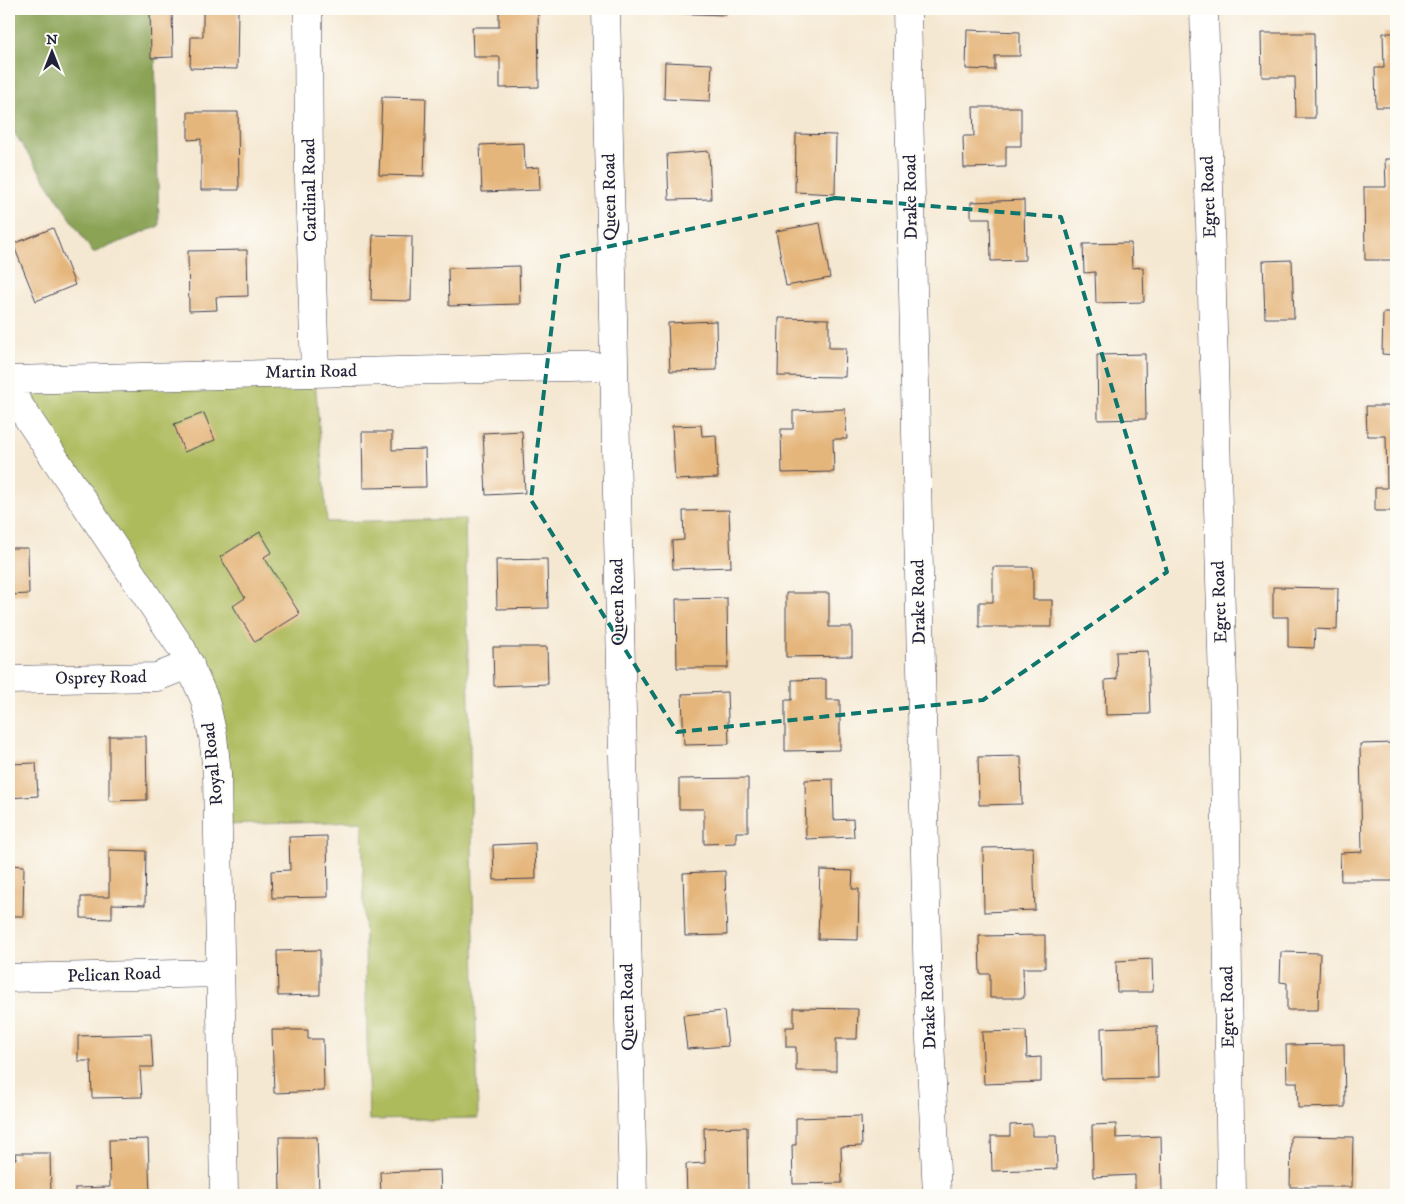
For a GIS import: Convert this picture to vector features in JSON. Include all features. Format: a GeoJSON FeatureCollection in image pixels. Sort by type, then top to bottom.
{"type":"FeatureCollection","features":[{"type":"Feature","properties":{"kind":"street","name":"Cardinal Road"},"geometry":{"type":"LineString","coordinates":[[308,9],[309,180],[315,372]]}},
{"type":"Feature","properties":{"kind":"street","name":"Queen Road"},"geometry":{"type":"LineString","coordinates":[[606,9],[632,1195]]}},
{"type":"Feature","properties":{"kind":"street","name":"Drake Road"},"geometry":{"type":"LineString","coordinates":[[906,9],[928,994],[937,1195]]}},
{"type":"Feature","properties":{"kind":"street","name":"Egret Road"},"geometry":{"type":"LineString","coordinates":[[1204,9],[1225,756],[1231,1195]]}},
{"type":"Feature","properties":{"kind":"street","name":"Martin Road"},"geometry":{"type":"LineString","coordinates":[[9,380],[613,366]]}},
{"type":"Feature","properties":{"kind":"street","name":"Royal Road"},"geometry":{"type":"LineString","coordinates":[[9,390],[190,664],[205,700],[214,736],[216,764],[224,1195]]}},
{"type":"Feature","properties":{"kind":"street","name":"Osprey Road"},"geometry":{"type":"LineString","coordinates":[[9,680],[157,677],[190,664]]}},
{"type":"Feature","properties":{"kind":"street","name":"Pelican Road"},"geometry":{"type":"LineString","coordinates":[[9,978],[220,973]]}},
{"type":"Feature","properties":{"kind":"highlighted area"},"geometry":{"type":"Polygon","coordinates":[[[835,198],[1061,217],[1167,572],[983,700],[677,732],[531,500],[560,257],[835,198]]]}},
{"type":"Feature","properties":{"kind":"green space"},"geometry":{"type":"Polygon","coordinates":[[[9,9],[154,9],[159,226],[93,253],[9,125],[9,9]]]}},
{"type":"Feature","properties":{"kind":"green space"},"geometry":{"type":"Polygon","coordinates":[[[314,367],[327,522],[465,519],[478,1118],[369,1120],[362,821],[223,825],[215,725],[9,384],[314,367]]]}},
{"type":"Feature","properties":{"kind":"building"},"geometry":{"type":"Polygon","coordinates":[[[150,9],[172,9],[173,57],[151,58],[150,9]]]}},
{"type":"Feature","properties":{"kind":"building"},"geometry":{"type":"Polygon","coordinates":[[[203,9],[238,9],[237,69],[190,68],[191,37],[203,37],[203,9]]]}},
{"type":"Feature","properties":{"kind":"building"},"geometry":{"type":"Polygon","coordinates":[[[499,9],[538,9],[539,87],[500,88],[500,57],[473,57],[472,27],[499,27],[499,9]]]}},
{"type":"Feature","properties":{"kind":"building"},"geometry":{"type":"Polygon","coordinates":[[[665,9],[726,9],[726,15],[665,13],[665,9]]]}},
{"type":"Feature","properties":{"kind":"building"},"geometry":{"type":"Polygon","coordinates":[[[967,30],[1020,32],[1020,56],[995,56],[995,70],[966,69],[967,30]]]}},
{"type":"Feature","properties":{"kind":"building"},"geometry":{"type":"Polygon","coordinates":[[[1261,33],[1314,33],[1315,118],[1296,118],[1295,77],[1262,77],[1261,33]]]}},
{"type":"Feature","properties":{"kind":"building"},"geometry":{"type":"Polygon","coordinates":[[[1383,33],[1396,33],[1396,107],[1376,107],[1375,68],[1384,68],[1383,33]]]}},
{"type":"Feature","properties":{"kind":"building"},"geometry":{"type":"Polygon","coordinates":[[[665,62],[712,64],[710,101],[664,99],[665,62]]]}},
{"type":"Feature","properties":{"kind":"building"},"geometry":{"type":"Polygon","coordinates":[[[382,97],[426,98],[424,176],[379,175],[382,97]]]}},
{"type":"Feature","properties":{"kind":"building"},"geometry":{"type":"Polygon","coordinates":[[[973,107],[1021,107],[1021,146],[1006,146],[1006,167],[964,168],[963,136],[974,136],[973,107]]]}},
{"type":"Feature","properties":{"kind":"building"},"geometry":{"type":"Polygon","coordinates":[[[188,112],[238,112],[239,190],[201,190],[201,139],[188,140],[188,112]]]}},
{"type":"Feature","properties":{"kind":"building"},"geometry":{"type":"Polygon","coordinates":[[[796,134],[836,135],[835,194],[795,192],[796,134]]]}},
{"type":"Feature","properties":{"kind":"building"},"geometry":{"type":"Polygon","coordinates":[[[524,143],[525,168],[539,167],[540,190],[482,192],[480,145],[524,143]]]}},
{"type":"Feature","properties":{"kind":"building"},"geometry":{"type":"Polygon","coordinates":[[[709,151],[711,199],[669,200],[667,154],[709,151]]]}},
{"type":"Feature","properties":{"kind":"building"},"geometry":{"type":"Polygon","coordinates":[[[1385,159],[1396,159],[1396,260],[1365,260],[1364,187],[1386,187],[1385,159]]]}},
{"type":"Feature","properties":{"kind":"building"},"geometry":{"type":"Polygon","coordinates":[[[1024,200],[1025,260],[991,261],[990,218],[971,218],[971,202],[1024,200]]]}},
{"type":"Feature","properties":{"kind":"building"},"geometry":{"type":"Polygon","coordinates":[[[820,223],[830,278],[786,286],[776,231],[820,223]]]}},
{"type":"Feature","properties":{"kind":"building"},"geometry":{"type":"Polygon","coordinates":[[[53,228],[75,285],[36,301],[13,244],[53,228]]]}},
{"type":"Feature","properties":{"kind":"building"},"geometry":{"type":"Polygon","coordinates":[[[373,235],[412,236],[411,301],[371,300],[373,235]]]}},
{"type":"Feature","properties":{"kind":"building"},"geometry":{"type":"Polygon","coordinates":[[[1131,243],[1132,268],[1143,267],[1144,302],[1096,303],[1095,272],[1084,273],[1083,244],[1131,243]]]}},
{"type":"Feature","properties":{"kind":"building"},"geometry":{"type":"Polygon","coordinates":[[[247,250],[248,296],[216,297],[217,310],[189,311],[188,251],[247,250]]]}},
{"type":"Feature","properties":{"kind":"building"},"geometry":{"type":"Polygon","coordinates":[[[1292,260],[1294,318],[1265,318],[1263,261],[1292,260]]]}},
{"type":"Feature","properties":{"kind":"building"},"geometry":{"type":"Polygon","coordinates":[[[519,266],[520,304],[449,306],[448,268],[519,266]]]}},
{"type":"Feature","properties":{"kind":"building"},"geometry":{"type":"Polygon","coordinates":[[[1383,313],[1396,313],[1396,355],[1382,354],[1383,313]]]}},
{"type":"Feature","properties":{"kind":"building"},"geometry":{"type":"Polygon","coordinates":[[[779,318],[829,319],[829,348],[846,348],[845,377],[778,376],[779,318]]]}},
{"type":"Feature","properties":{"kind":"building"},"geometry":{"type":"Polygon","coordinates":[[[716,321],[717,370],[670,371],[668,323],[716,321]]]}},
{"type":"Feature","properties":{"kind":"building"},"geometry":{"type":"Polygon","coordinates":[[[1145,354],[1146,419],[1098,420],[1097,355],[1145,354]]]}},
{"type":"Feature","properties":{"kind":"building"},"geometry":{"type":"Polygon","coordinates":[[[1366,406],[1396,406],[1396,511],[1375,511],[1375,488],[1387,488],[1386,436],[1367,436],[1366,406]]]}},
{"type":"Feature","properties":{"kind":"building"},"geometry":{"type":"Polygon","coordinates":[[[845,409],[847,439],[833,439],[834,472],[782,473],[781,429],[793,429],[793,411],[845,409]]]}},
{"type":"Feature","properties":{"kind":"building"},"geometry":{"type":"Polygon","coordinates":[[[204,413],[215,440],[184,452],[174,424],[204,413]]]}},
{"type":"Feature","properties":{"kind":"building"},"geometry":{"type":"Polygon","coordinates":[[[701,425],[702,436],[716,435],[718,478],[675,480],[672,426],[701,425]]]}},
{"type":"Feature","properties":{"kind":"building"},"geometry":{"type":"Polygon","coordinates":[[[522,431],[525,493],[486,495],[483,433],[522,431]]]}},
{"type":"Feature","properties":{"kind":"building"},"geometry":{"type":"Polygon","coordinates":[[[362,432],[392,432],[392,450],[425,449],[426,487],[363,488],[362,432]]]}},
{"type":"Feature","properties":{"kind":"building"},"geometry":{"type":"Polygon","coordinates":[[[729,510],[731,567],[673,569],[672,541],[684,540],[683,511],[729,510]]]}},
{"type":"Feature","properties":{"kind":"building"},"geometry":{"type":"Polygon","coordinates":[[[260,532],[272,552],[264,557],[300,614],[255,642],[233,606],[245,598],[220,557],[260,532]]]}},
{"type":"Feature","properties":{"kind":"building"},"geometry":{"type":"Polygon","coordinates":[[[9,548],[28,548],[29,594],[9,595],[9,548]]]}},
{"type":"Feature","properties":{"kind":"building"},"geometry":{"type":"Polygon","coordinates":[[[547,559],[548,608],[497,609],[496,560],[547,559]]]}},
{"type":"Feature","properties":{"kind":"building"},"geometry":{"type":"Polygon","coordinates":[[[993,567],[1033,567],[1033,600],[1052,600],[1052,627],[979,627],[979,602],[993,602],[993,567]]]}},
{"type":"Feature","properties":{"kind":"building"},"geometry":{"type":"Polygon","coordinates":[[[1273,587],[1338,588],[1337,630],[1315,629],[1314,648],[1288,647],[1288,617],[1273,617],[1273,587]]]}},
{"type":"Feature","properties":{"kind":"building"},"geometry":{"type":"Polygon","coordinates":[[[786,593],[829,593],[829,627],[852,627],[852,656],[786,657],[786,593]]]}},
{"type":"Feature","properties":{"kind":"building"},"geometry":{"type":"Polygon","coordinates":[[[727,598],[728,668],[677,668],[676,599],[727,598]]]}},
{"type":"Feature","properties":{"kind":"building"},"geometry":{"type":"Polygon","coordinates":[[[493,647],[547,647],[548,684],[494,686],[493,647]]]}},
{"type":"Feature","properties":{"kind":"building"},"geometry":{"type":"Polygon","coordinates":[[[1148,651],[1150,714],[1106,715],[1105,680],[1117,679],[1116,652],[1148,651]]]}},
{"type":"Feature","properties":{"kind":"building"},"geometry":{"type":"Polygon","coordinates":[[[826,679],[826,700],[840,700],[840,750],[785,751],[785,700],[792,700],[792,680],[826,679]]]}},
{"type":"Feature","properties":{"kind":"building"},"geometry":{"type":"Polygon","coordinates":[[[727,692],[729,744],[684,745],[682,694],[727,692]]]}},
{"type":"Feature","properties":{"kind":"building"},"geometry":{"type":"Polygon","coordinates":[[[109,736],[146,736],[147,800],[109,801],[109,736]]]}},
{"type":"Feature","properties":{"kind":"building"},"geometry":{"type":"Polygon","coordinates":[[[1396,743],[1396,881],[1341,881],[1340,853],[1362,852],[1360,744],[1396,743]]]}},
{"type":"Feature","properties":{"kind":"building"},"geometry":{"type":"Polygon","coordinates":[[[1021,756],[1022,804],[979,805],[978,757],[1021,756]]]}},
{"type":"Feature","properties":{"kind":"building"},"geometry":{"type":"Polygon","coordinates":[[[36,763],[38,796],[9,798],[9,764],[36,763]]]}},
{"type":"Feature","properties":{"kind":"building"},"geometry":{"type":"Polygon","coordinates":[[[748,778],[748,832],[736,832],[736,843],[704,844],[704,809],[679,809],[679,779],[748,778]]]}},
{"type":"Feature","properties":{"kind":"building"},"geometry":{"type":"Polygon","coordinates":[[[833,779],[834,820],[853,819],[854,837],[806,839],[805,780],[833,779]]]}},
{"type":"Feature","properties":{"kind":"building"},"geometry":{"type":"Polygon","coordinates":[[[327,836],[328,897],[272,898],[271,871],[290,870],[289,837],[327,836]]]}},
{"type":"Feature","properties":{"kind":"building"},"geometry":{"type":"Polygon","coordinates":[[[535,843],[536,879],[494,880],[493,845],[535,843]]]}},
{"type":"Feature","properties":{"kind":"building"},"geometry":{"type":"Polygon","coordinates":[[[1033,847],[1035,910],[984,912],[983,848],[1033,847]]]}},
{"type":"Feature","properties":{"kind":"building"},"geometry":{"type":"Polygon","coordinates":[[[109,850],[146,851],[145,905],[112,904],[112,919],[81,918],[81,897],[109,897],[109,850]]]}},
{"type":"Feature","properties":{"kind":"building"},"geometry":{"type":"Polygon","coordinates":[[[9,865],[24,866],[23,916],[9,916],[9,865]]]}},
{"type":"Feature","properties":{"kind":"building"},"geometry":{"type":"Polygon","coordinates":[[[820,870],[853,871],[852,889],[859,889],[858,940],[818,939],[820,870]]]}},
{"type":"Feature","properties":{"kind":"building"},"geometry":{"type":"Polygon","coordinates":[[[725,871],[727,935],[685,936],[683,873],[725,871]]]}},
{"type":"Feature","properties":{"kind":"building"},"geometry":{"type":"Polygon","coordinates":[[[1045,935],[1045,968],[1023,968],[1024,998],[990,998],[990,974],[980,974],[979,936],[1045,935]]]}},
{"type":"Feature","properties":{"kind":"building"},"geometry":{"type":"Polygon","coordinates":[[[320,950],[320,995],[278,996],[277,951],[320,950]]]}},
{"type":"Feature","properties":{"kind":"building"},"geometry":{"type":"Polygon","coordinates":[[[1281,952],[1320,953],[1318,1010],[1287,1010],[1287,983],[1280,982],[1281,952]]]}},
{"type":"Feature","properties":{"kind":"building"},"geometry":{"type":"Polygon","coordinates":[[[1152,959],[1153,992],[1117,992],[1116,961],[1152,959]]]}},
{"type":"Feature","properties":{"kind":"building"},"geometry":{"type":"Polygon","coordinates":[[[794,1008],[858,1009],[857,1039],[836,1039],[836,1071],[796,1071],[796,1047],[786,1047],[786,1027],[794,1027],[794,1008]]]}},
{"type":"Feature","properties":{"kind":"building"},"geometry":{"type":"Polygon","coordinates":[[[724,1011],[728,1046],[687,1049],[683,1015],[724,1011]]]}},
{"type":"Feature","properties":{"kind":"building"},"geometry":{"type":"Polygon","coordinates":[[[1157,1026],[1158,1078],[1102,1079],[1101,1028],[1157,1026]]]}},
{"type":"Feature","properties":{"kind":"building"},"geometry":{"type":"Polygon","coordinates":[[[272,1030],[308,1030],[308,1039],[323,1039],[324,1091],[274,1093],[272,1030]]]}},
{"type":"Feature","properties":{"kind":"building"},"geometry":{"type":"Polygon","coordinates":[[[1026,1031],[1027,1058],[1041,1057],[1041,1082],[984,1084],[982,1032],[1026,1031]]]}},
{"type":"Feature","properties":{"kind":"building"},"geometry":{"type":"Polygon","coordinates":[[[151,1034],[153,1067],[140,1067],[142,1097],[92,1098],[91,1061],[78,1061],[78,1036],[151,1034]]]}},
{"type":"Feature","properties":{"kind":"building"},"geometry":{"type":"Polygon","coordinates":[[[1344,1044],[1345,1107],[1298,1108],[1297,1082],[1287,1082],[1286,1045],[1344,1044]]]}},
{"type":"Feature","properties":{"kind":"building"},"geometry":{"type":"Polygon","coordinates":[[[861,1116],[862,1146],[841,1147],[842,1183],[793,1184],[792,1145],[796,1145],[796,1118],[861,1116]]]}},
{"type":"Feature","properties":{"kind":"building"},"geometry":{"type":"Polygon","coordinates":[[[1032,1124],[1032,1136],[1056,1136],[1057,1169],[992,1171],[991,1136],[1010,1136],[1010,1125],[1032,1124]]]}},
{"type":"Feature","properties":{"kind":"building"},"geometry":{"type":"Polygon","coordinates":[[[1116,1124],[1116,1138],[1161,1136],[1162,1192],[1135,1193],[1135,1175],[1093,1177],[1092,1125],[1116,1124]]]}},
{"type":"Feature","properties":{"kind":"building"},"geometry":{"type":"Polygon","coordinates":[[[747,1127],[748,1193],[687,1195],[686,1164],[705,1163],[704,1128],[747,1127]]]}},
{"type":"Feature","properties":{"kind":"building"},"geometry":{"type":"Polygon","coordinates":[[[1291,1136],[1353,1137],[1352,1187],[1290,1187],[1291,1136]]]}},
{"type":"Feature","properties":{"kind":"building"},"geometry":{"type":"Polygon","coordinates":[[[279,1137],[317,1137],[319,1192],[341,1192],[341,1195],[280,1195],[279,1137]]]}},
{"type":"Feature","properties":{"kind":"building"},"geometry":{"type":"Polygon","coordinates":[[[148,1139],[150,1195],[75,1195],[75,1188],[110,1187],[109,1140],[148,1139]]]}},
{"type":"Feature","properties":{"kind":"building"},"geometry":{"type":"Polygon","coordinates":[[[15,1153],[50,1153],[51,1195],[9,1195],[9,1159],[16,1159],[15,1153]]]}},
{"type":"Feature","properties":{"kind":"building"},"geometry":{"type":"Polygon","coordinates":[[[440,1170],[441,1195],[381,1195],[380,1172],[440,1170]]]}}]}
